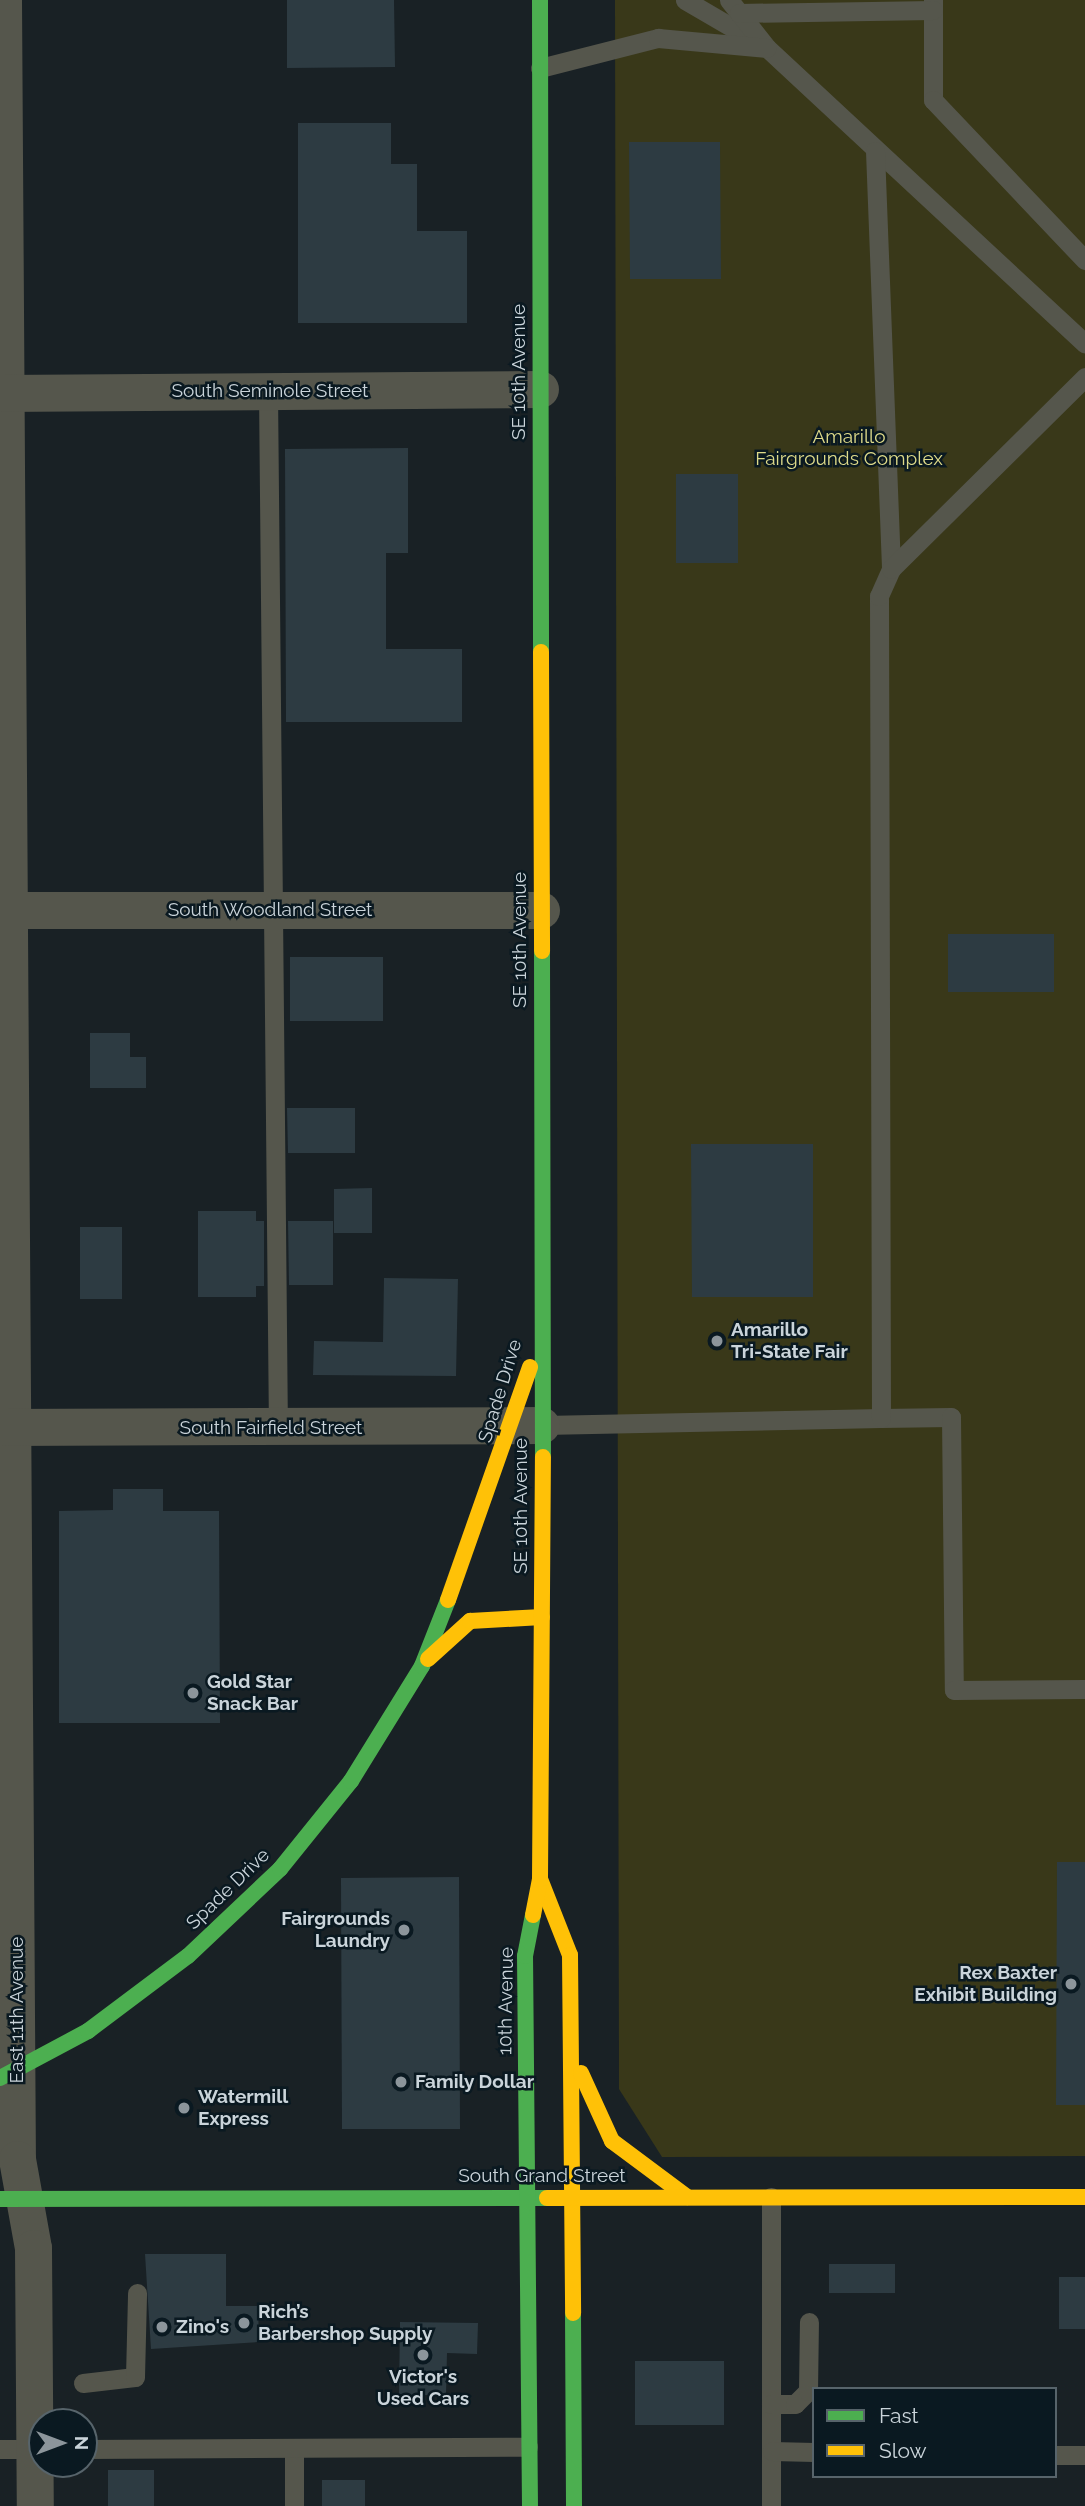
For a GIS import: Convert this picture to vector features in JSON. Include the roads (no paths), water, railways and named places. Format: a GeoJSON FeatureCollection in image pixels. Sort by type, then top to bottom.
{"type":"FeatureCollection","features":[{"type":"Feature","properties":{"kind":"main road","name":"SE 10th Avenue"},"geometry":{"type":"LineString","coordinates":[[540,0],[542,1325],[528,1425],[541,1617],[540,1879]]}},
{"type":"Feature","properties":{"kind":"main road","name":"Spade Drive"},"geometry":{"type":"LineString","coordinates":[[9,2075],[153,1985],[280,1869],[351,1781],[422,1666],[528,1425],[542,1325]]}},
{"type":"Feature","properties":{"kind":"main road","name":"Spade Drive"},"geometry":{"type":"LineString","coordinates":[[422,1666],[470,1621],[541,1617]]}},
{"type":"Feature","properties":{"kind":"main road"},"geometry":{"type":"LineString","coordinates":[[540,1879],[570,1955],[574,2506]]}},
{"type":"Feature","properties":{"kind":"main road","name":"10th Avenue"},"geometry":{"type":"LineString","coordinates":[[530,2506],[525,1956],[540,1879]]}},
{"type":"Feature","properties":{"kind":"main road"},"geometry":{"type":"LineString","coordinates":[[571,2035],[587,2094],[612,2141],[687,2197]]}},
{"type":"Feature","properties":{"kind":"main road","name":"South Grand Street"},"geometry":{"type":"LineString","coordinates":[[12,2199],[1085,2197]]}},
{"type":"Feature","properties":{"kind":"street","name":"East 11th Avenue"},"geometry":{"type":"LineString","coordinates":[[2,0],[9,2075],[17,2160],[12,2199],[33,2248],[25,2449],[35,2506]]}},
{"type":"Feature","properties":{"kind":"street","name":"South Seminole Street"},"geometry":{"type":"LineString","coordinates":[[2,393],[540,389]]}},
{"type":"Feature","properties":{"kind":"street","name":"South Woodland Street"},"geometry":{"type":"LineString","coordinates":[[6,910],[541,910]]}},
{"type":"Feature","properties":{"kind":"street","name":"South Fairfield Street"},"geometry":{"type":"LineString","coordinates":[[7,1427],[278,1429],[528,1425]]}},
{"type":"Feature","properties":{"kind":"lane"},"geometry":{"type":"LineString","coordinates":[[685,0],[767,48]]}},
{"type":"Feature","properties":{"kind":"lane"},"geometry":{"type":"LineString","coordinates":[[734,6],[933,5],[933,100],[1085,261]]}},
{"type":"Feature","properties":{"kind":"lane"},"geometry":{"type":"LineString","coordinates":[[734,6],[767,48],[1085,344]]}},
{"type":"Feature","properties":{"kind":"lane"},"geometry":{"type":"LineString","coordinates":[[540,68],[658,38],[767,48]]}},
{"type":"Feature","properties":{"kind":"lane"},"geometry":{"type":"LineString","coordinates":[[875,151],[891,569]]}},
{"type":"Feature","properties":{"kind":"lane"},"geometry":{"type":"LineString","coordinates":[[881,1418],[879,596],[891,569],[1085,377]]}},
{"type":"Feature","properties":{"kind":"lane"},"geometry":{"type":"LineString","coordinates":[[268,391],[278,1429]]}},
{"type":"Feature","properties":{"kind":"lane"},"geometry":{"type":"LineString","coordinates":[[528,1425],[951,1417],[954,1690],[1085,1689]]}},
{"type":"Feature","properties":{"kind":"lane"},"geometry":{"type":"LineString","coordinates":[[771,2197],[771,2506]]}},
{"type":"Feature","properties":{"kind":"lane"},"geometry":{"type":"LineString","coordinates":[[83,2383],[135,2377],[137,2293]]}},
{"type":"Feature","properties":{"kind":"lane"},"geometry":{"type":"LineString","coordinates":[[771,2404],[795,2404],[808,2391],[809,2322]]}},
{"type":"Feature","properties":{"kind":"lane"},"geometry":{"type":"LineString","coordinates":[[98,2449],[528,2447]]}},
{"type":"Feature","properties":{"kind":"lane"},"geometry":{"type":"LineString","coordinates":[[294,2448],[294,2506]]}},
{"type":"Feature","properties":{"kind":"lane"},"geometry":{"type":"LineString","coordinates":[[772,2452],[812,2452]]}},
{"type":"Feature","properties":{"kind":"lane"},"geometry":{"type":"LineString","coordinates":[[1057,2455],[1085,2455]]}},
{"type":"Feature","properties":{"kind":"place","name":"Amarillo Tri-State Fair"},"geometry":{"type":"Point","coordinates":[717,1341]}},
{"type":"Feature","properties":{"kind":"place","name":"Gold Star Snack Bar"},"geometry":{"type":"Point","coordinates":[193,1693]}},
{"type":"Feature","properties":{"kind":"place","name":"Fairgrounds Laundry"},"geometry":{"type":"Point","coordinates":[404,1930]}},
{"type":"Feature","properties":{"kind":"place","name":"Rex Baxter Exhibit Building"},"geometry":{"type":"Point","coordinates":[1071,1984]}},
{"type":"Feature","properties":{"kind":"place","name":"Family Dollar"},"geometry":{"type":"Point","coordinates":[401,2082]}},
{"type":"Feature","properties":{"kind":"place","name":"Watermill Express"},"geometry":{"type":"Point","coordinates":[184,2108]}},
{"type":"Feature","properties":{"kind":"place","name":"Rich’s Barbershop Supply"},"geometry":{"type":"Point","coordinates":[244,2323]}},
{"type":"Feature","properties":{"kind":"place","name":"Zino's"},"geometry":{"type":"Point","coordinates":[162,2327]}},
{"type":"Feature","properties":{"kind":"place","name":"Victor's Used Cars"},"geometry":{"type":"Point","coordinates":[423,2355]}},
{"type":"Feature","properties":{"kind":"park label","name":"Amarillo Fairgrounds Complex"},"geometry":{"type":"Point","coordinates":[849,448]}}]}
